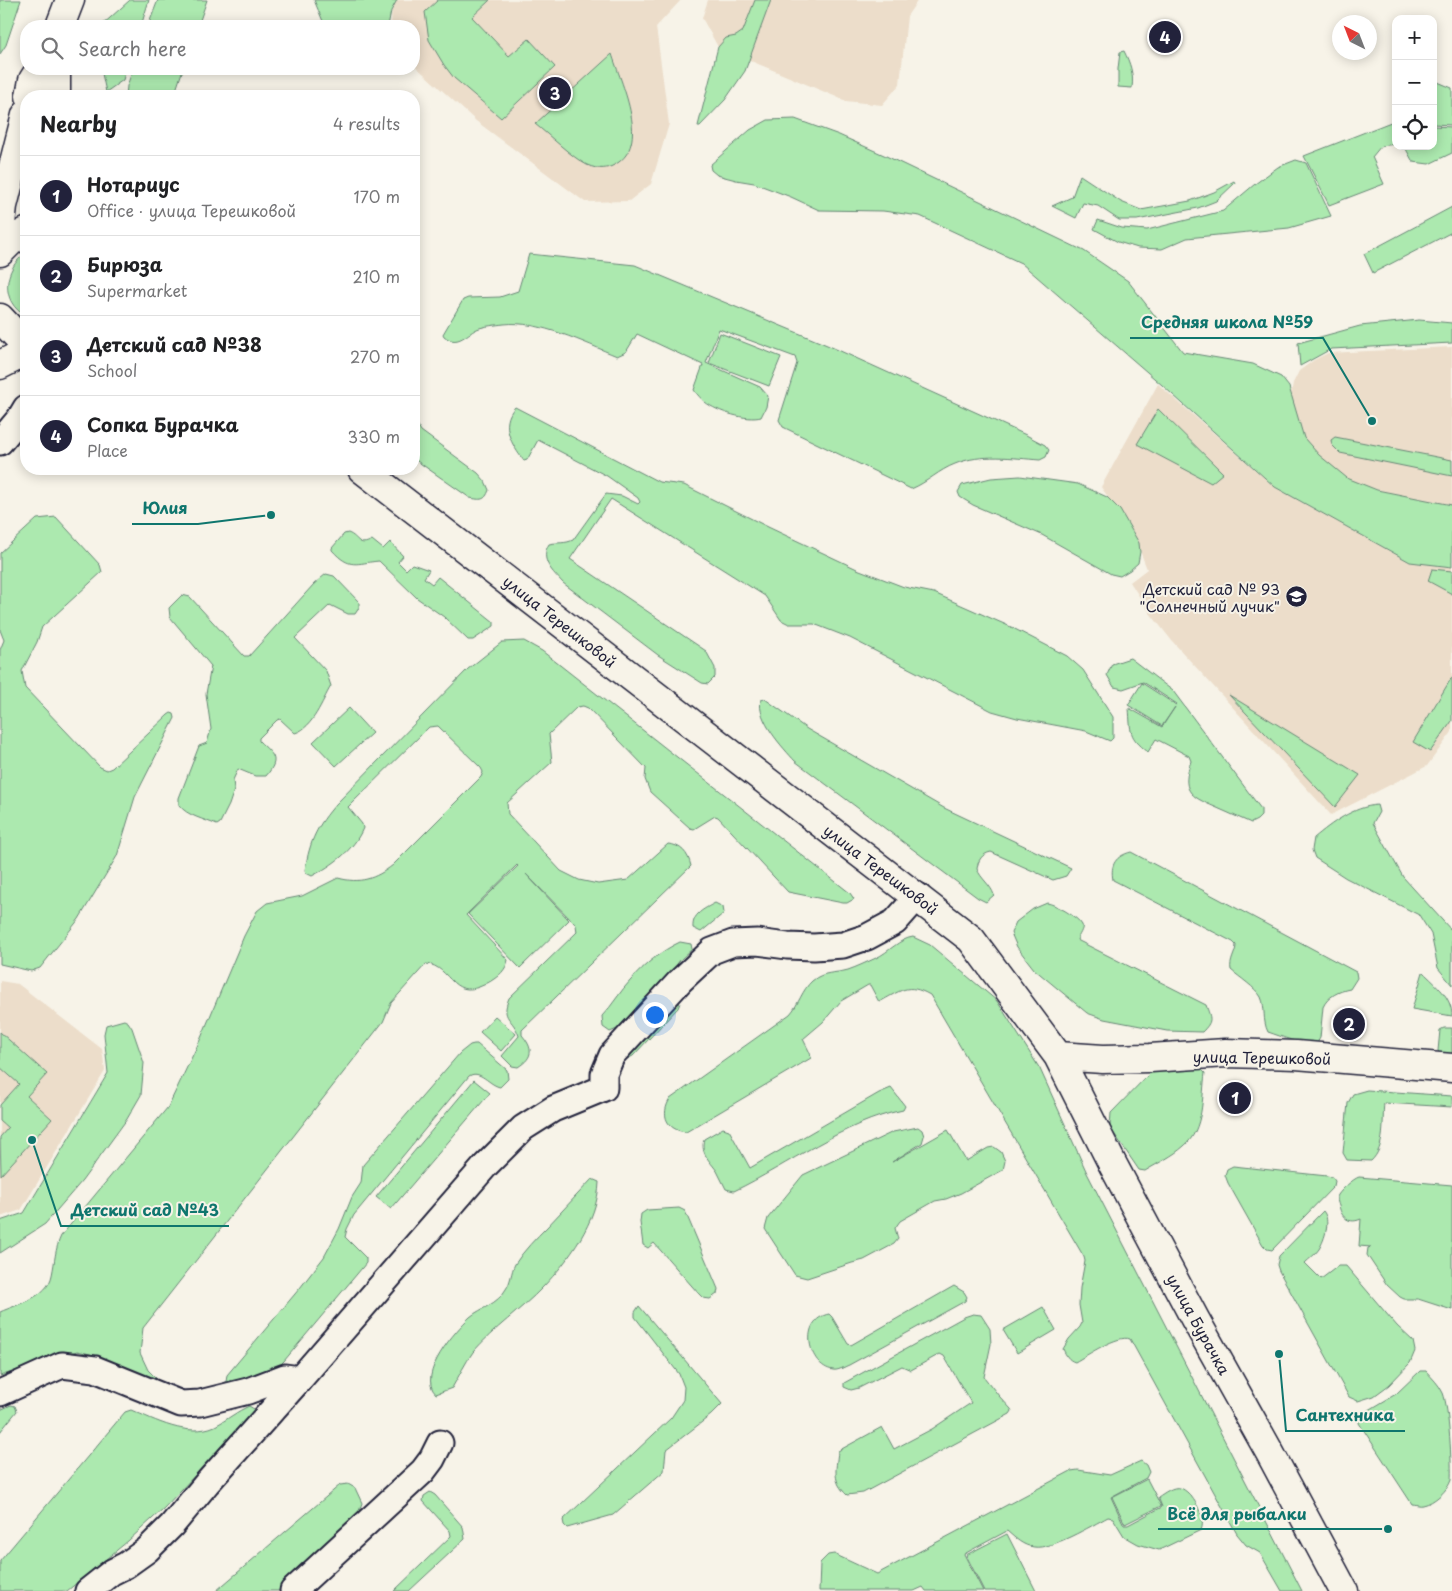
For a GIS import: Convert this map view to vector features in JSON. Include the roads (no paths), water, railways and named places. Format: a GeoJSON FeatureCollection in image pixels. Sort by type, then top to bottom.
{"type":"FeatureCollection","features":[{"type":"Feature","properties":{"kind":"main road"},"geometry":{"type":"LineString","coordinates":[[62,20],[70,0]]}},
{"type":"Feature","properties":{"kind":"main road"},"geometry":{"type":"LineString","coordinates":[[32,90],[37,75]]}},
{"type":"Feature","properties":{"kind":"main road"},"geometry":{"type":"LineString","coordinates":[[56,75],[56,90]]}},
{"type":"Feature","properties":{"kind":"main road"},"geometry":{"type":"LineString","coordinates":[[0,233],[3,206],[20,139]]}},
{"type":"Feature","properties":{"kind":"main road"},"geometry":{"type":"LineString","coordinates":[[0,252],[11,241],[20,236]]}},
{"type":"Feature","properties":{"kind":"main road"},"geometry":{"type":"LineString","coordinates":[[0,318],[20,337]]}},
{"type":"Feature","properties":{"kind":"main road"},"geometry":{"type":"LineString","coordinates":[[0,365],[20,355]]}},
{"type":"Feature","properties":{"kind":"main road","name":"улица Терешковой"},"geometry":{"type":"LineString","coordinates":[[370,475],[971,938],[1058,1056],[1103,1059],[1226,1053],[1296,1055],[1452,1068]]}},
{"type":"Feature","properties":{"kind":"main road","name":"улица Бурачка"},"geometry":{"type":"LineString","coordinates":[[1058,1056],[1195,1318],[1344,1591]]}},
{"type":"Feature","properties":{"kind":"street"},"geometry":{"type":"LineString","coordinates":[[0,442],[20,418]]}},
{"type":"Feature","properties":{"kind":"street"},"geometry":{"type":"LineString","coordinates":[[88,1591],[112,1572],[126,1565],[147,1550],[172,1525],[486,1165],[523,1128],[553,1109],[604,1088],[604,1074],[612,1055],[680,981],[712,951],[733,943],[757,942],[814,947],[843,945],[867,937],[895,922],[918,896]]}},
{"type":"Feature","properties":{"kind":"street"},"geometry":{"type":"LineString","coordinates":[[0,1393],[62,1365],[95,1369],[181,1404],[200,1403],[248,1391],[285,1377],[300,1379]]}},
{"type":"Feature","properties":{"kind":"street"},"geometry":{"type":"LineString","coordinates":[[293,1591],[423,1471],[440,1443]]}},
{"type":"Feature","properties":{"kind":"place","name":"Сопка Бурачка"},"geometry":{"type":"Point","coordinates":[1165,37]}},
{"type":"Feature","properties":{"kind":"place","name":"Детский сад №38"},"geometry":{"type":"Point","coordinates":[555,93]}},
{"type":"Feature","properties":{"kind":"place","name":"Средняя школа №59"},"geometry":{"type":"Point","coordinates":[1372,421]}},
{"type":"Feature","properties":{"kind":"place","name":"Юлия"},"geometry":{"type":"Point","coordinates":[271,515]}},
{"type":"Feature","properties":{"kind":"place","name":"Детский сад № 93 \"Солнечный лучик\""},"geometry":{"type":"Point","coordinates":[1296,597]}},
{"type":"Feature","properties":{"kind":"place","name":"Бирюза"},"geometry":{"type":"Point","coordinates":[1349,1024]}},
{"type":"Feature","properties":{"kind":"place","name":"Нотариус"},"geometry":{"type":"Point","coordinates":[1235,1098]}},
{"type":"Feature","properties":{"kind":"place","name":"Детский сад №43"},"geometry":{"type":"Point","coordinates":[32,1140]}},
{"type":"Feature","properties":{"kind":"place","name":"Сантехника"},"geometry":{"type":"Point","coordinates":[1279,1354]}},
{"type":"Feature","properties":{"kind":"place","name":"Всё для рыбалки"},"geometry":{"type":"Point","coordinates":[1388,1529]}}]}
